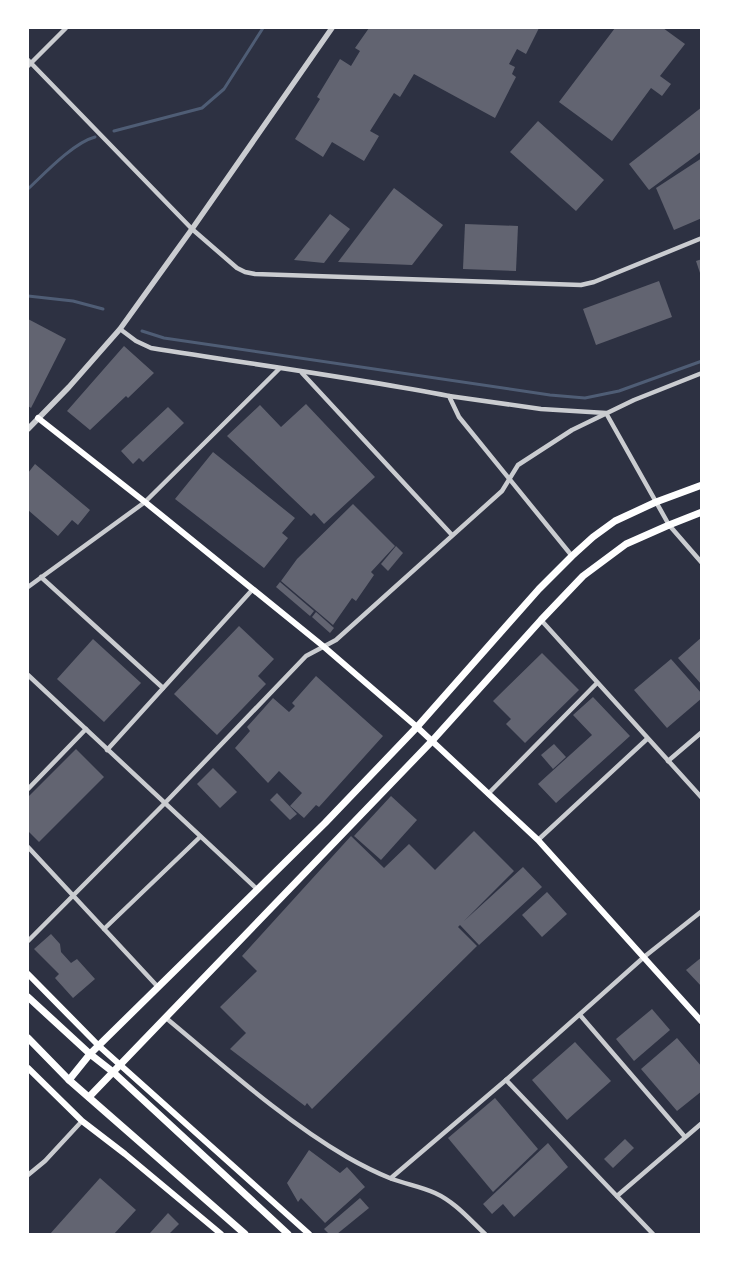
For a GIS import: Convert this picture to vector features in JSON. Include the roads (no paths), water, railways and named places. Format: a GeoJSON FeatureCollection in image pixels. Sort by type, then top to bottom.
{"type":"FeatureCollection","features":[{"type":"Feature","properties":{"kind":"main road"},"geometry":{"type":"LineString","coordinates":[[38,418],[323,646],[417,727],[538,840],[702,1022]]}},
{"type":"Feature","properties":{"kind":"main road"},"geometry":{"type":"LineString","coordinates":[[69,1080],[90,1054],[326,823],[417,727],[539,589],[572,556],[593,537],[615,522],[656,502],[702,485]]}},
{"type":"Feature","properties":{"kind":"main road"},"geometry":{"type":"LineString","coordinates":[[89,1096],[432,741],[540,620],[583,576],[626,544],[702,512]]}},
{"type":"Feature","properties":{"kind":"main road"},"geometry":{"type":"LineString","coordinates":[[28,974],[99,1046],[309,1234]]}},
{"type":"Feature","properties":{"kind":"main road"},"geometry":{"type":"LineString","coordinates":[[28,998],[90,1054],[113,1072],[288,1234]]}},
{"type":"Feature","properties":{"kind":"main road"},"geometry":{"type":"LineString","coordinates":[[28,1038],[69,1080],[246,1234]]}},
{"type":"Feature","properties":{"kind":"main road"},"geometry":{"type":"LineString","coordinates":[[28,1068],[82,1121],[125,1154],[221,1234]]}},
{"type":"Feature","properties":{"kind":"street"},"geometry":{"type":"LineString","coordinates":[[66,28],[28,63],[192,229],[237,268],[245,272],[255,274],[568,286],[594,282],[702,238]]}},
{"type":"Feature","properties":{"kind":"street"},"geometry":{"type":"LineString","coordinates":[[28,429],[120,329],[332,28]]}},
{"type":"Feature","properties":{"kind":"street"},"geometry":{"type":"LineString","coordinates":[[120,329],[136,341],[151,348],[391,385],[449,396],[541,409],[606,413]]}},
{"type":"Feature","properties":{"kind":"street"},"geometry":{"type":"LineString","coordinates":[[28,587],[145,502],[279,369]]}},
{"type":"Feature","properties":{"kind":"street"},"geometry":{"type":"LineString","coordinates":[[301,372],[452,535]]}},
{"type":"Feature","properties":{"kind":"street"},"geometry":{"type":"LineString","coordinates":[[28,941],[164,804],[306,656],[336,640],[502,491],[518,465],[572,430],[606,413],[702,373]]}},
{"type":"Feature","properties":{"kind":"street"},"geometry":{"type":"LineString","coordinates":[[449,396],[459,417],[572,556]]}},
{"type":"Feature","properties":{"kind":"street"},"geometry":{"type":"LineString","coordinates":[[606,413],[669,525],[702,563]]}},
{"type":"Feature","properties":{"kind":"street"},"geometry":{"type":"LineString","coordinates":[[41,577],[163,688]]}},
{"type":"Feature","properties":{"kind":"street"},"geometry":{"type":"LineString","coordinates":[[107,750],[252,589]]}},
{"type":"Feature","properties":{"kind":"street"},"geometry":{"type":"LineString","coordinates":[[540,620],[702,798]]}},
{"type":"Feature","properties":{"kind":"street"},"geometry":{"type":"LineString","coordinates":[[28,675],[258,890]]}},
{"type":"Feature","properties":{"kind":"street"},"geometry":{"type":"LineString","coordinates":[[488,794],[597,683]]}},
{"type":"Feature","properties":{"kind":"street"},"geometry":{"type":"LineString","coordinates":[[28,788],[86,729]]}},
{"type":"Feature","properties":{"kind":"street"},"geometry":{"type":"LineString","coordinates":[[668,761],[702,732]]}},
{"type":"Feature","properties":{"kind":"street"},"geometry":{"type":"LineString","coordinates":[[538,840],[647,739]]}},
{"type":"Feature","properties":{"kind":"street"},"geometry":{"type":"LineString","coordinates":[[104,928],[200,837]]}},
{"type":"Feature","properties":{"kind":"street"},"geometry":{"type":"LineString","coordinates":[[28,847],[158,987]]}},
{"type":"Feature","properties":{"kind":"street"},"geometry":{"type":"LineString","coordinates":[[390,1178],[506,1080],[644,957],[702,911]]}},
{"type":"Feature","properties":{"kind":"street"},"geometry":{"type":"LineString","coordinates":[[580,1015],[685,1137]]}},
{"type":"Feature","properties":{"kind":"street"},"geometry":{"type":"LineString","coordinates":[[166,1018],[270,1103],[308,1131],[347,1157],[390,1178],[436,1193],[458,1209],[485,1234]]}},
{"type":"Feature","properties":{"kind":"street"},"geometry":{"type":"LineString","coordinates":[[506,1080],[653,1234]]}},
{"type":"Feature","properties":{"kind":"street"},"geometry":{"type":"LineString","coordinates":[[28,1176],[45,1161],[82,1121]]}},
{"type":"Feature","properties":{"kind":"street"},"geometry":{"type":"LineString","coordinates":[[617,1196],[702,1123]]}},
{"type":"Feature","properties":{"kind":"waterway"},"geometry":{"type":"LineString","coordinates":[[114,131],[202,108],[224,89],[263,28]]}},
{"type":"Feature","properties":{"kind":"waterway"},"geometry":{"type":"LineString","coordinates":[[28,189],[78,145],[95,137]]}},
{"type":"Feature","properties":{"kind":"waterway"},"geometry":{"type":"LineString","coordinates":[[28,296],[73,301],[103,309]]}},
{"type":"Feature","properties":{"kind":"waterway"},"geometry":{"type":"LineString","coordinates":[[142,331],[164,338],[550,395],[585,398],[619,391],[702,361]]}}]}
